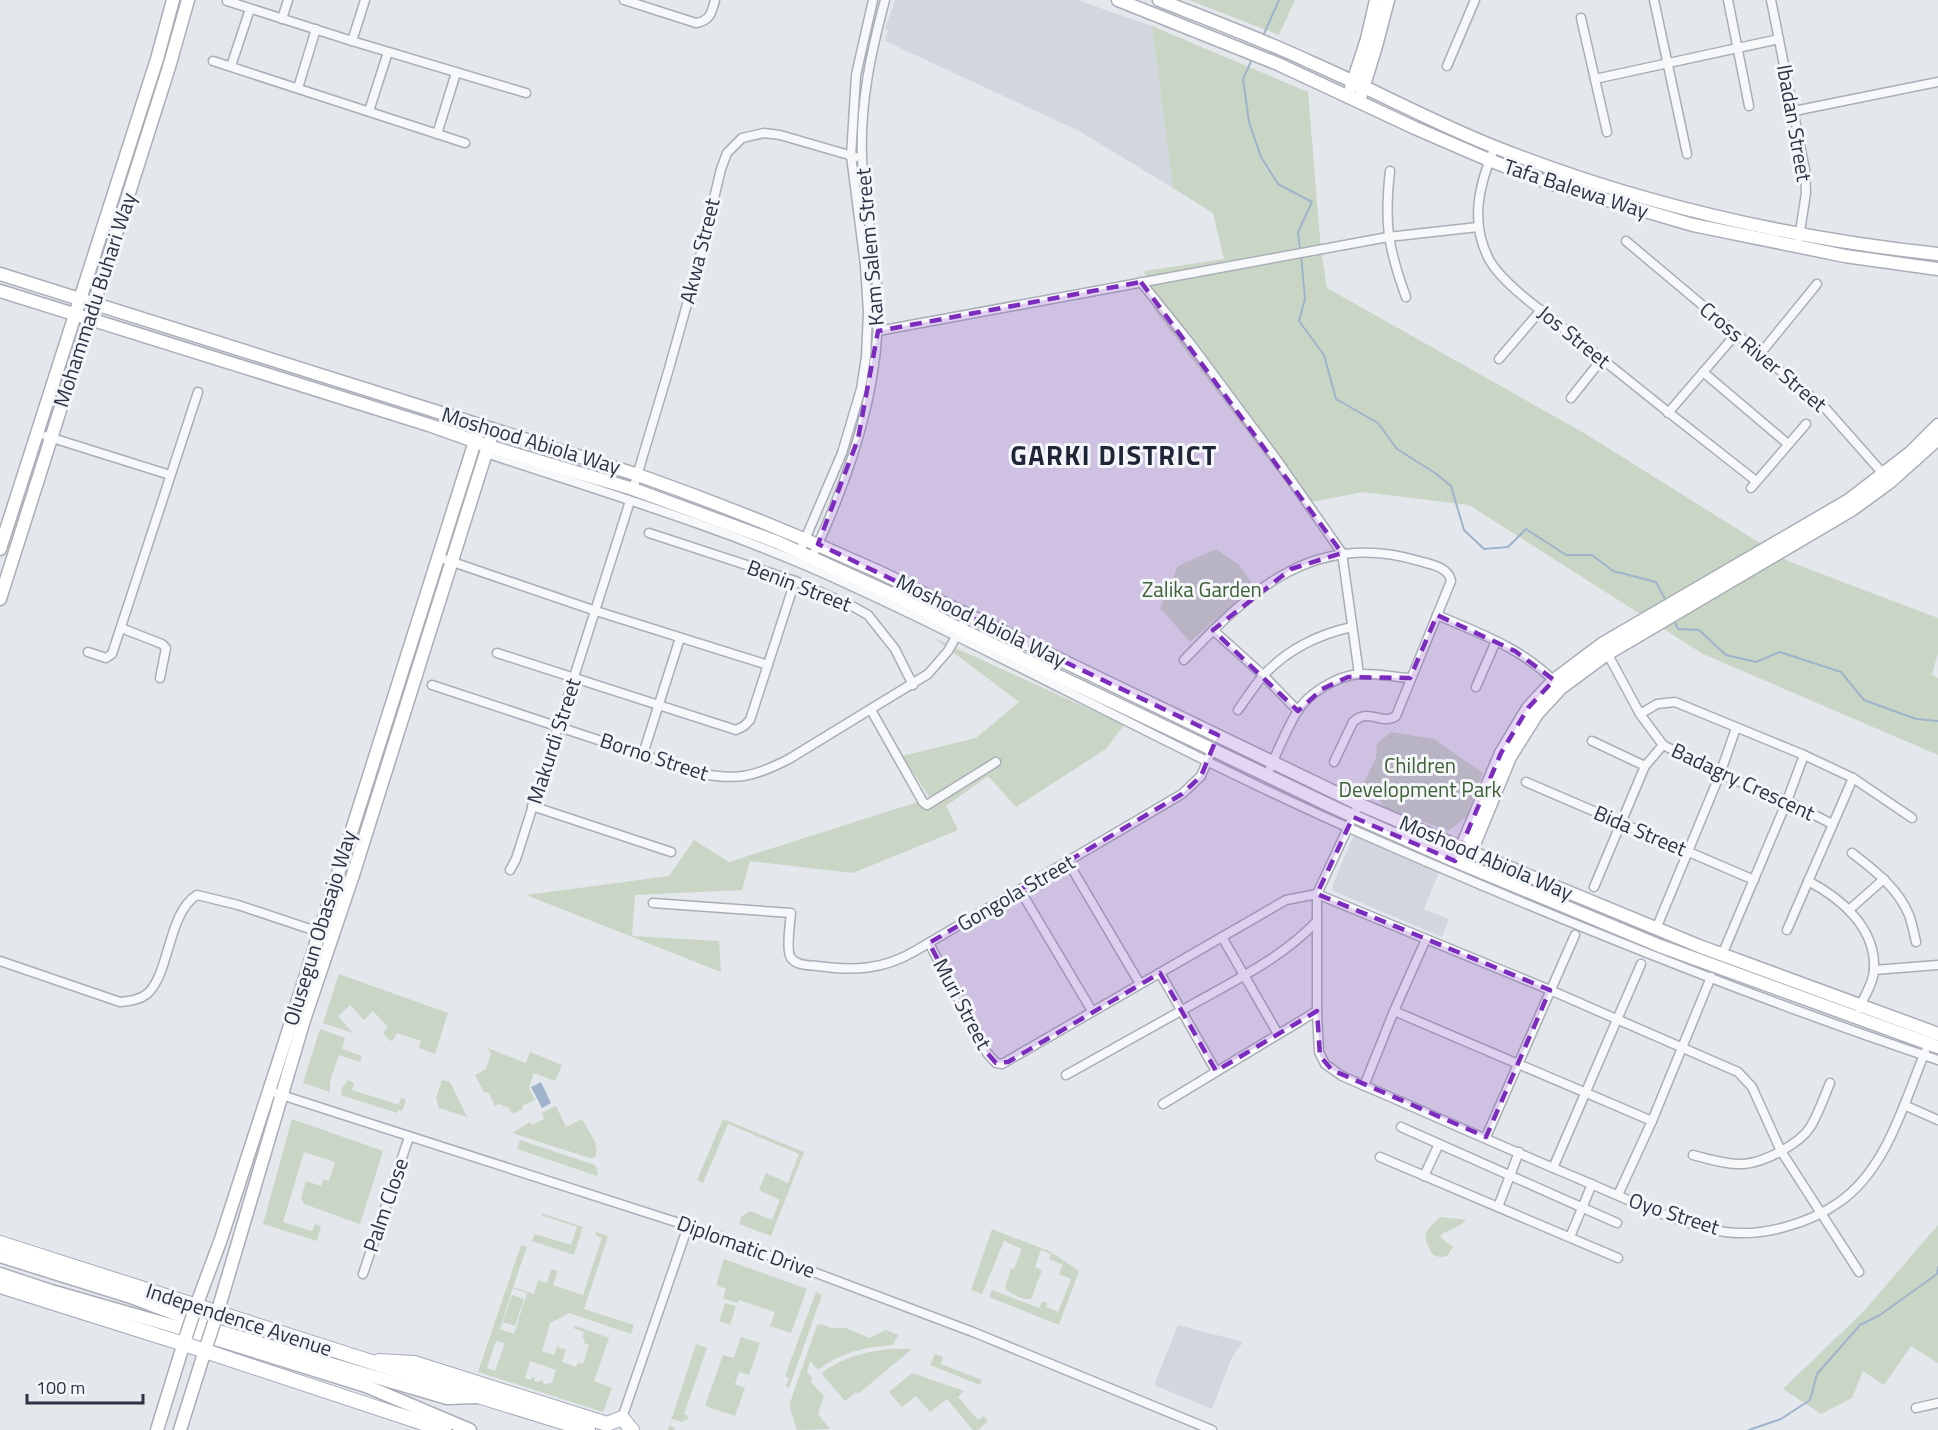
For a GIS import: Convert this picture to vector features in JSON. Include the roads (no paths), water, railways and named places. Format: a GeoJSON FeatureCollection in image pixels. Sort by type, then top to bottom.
{"type":"FeatureCollection","features":[{"type":"Feature","properties":{"kind":"main road","name":"Mohammadu Buhari Way"},"geometry":{"type":"LineString","coordinates":[[0,549],[157,59],[173,0]]}},
{"type":"Feature","properties":{"kind":"main road","name":"Mohammadu Buhari Way"},"geometry":{"type":"LineString","coordinates":[[0,599],[169,68],[188,0]]}},
{"type":"Feature","properties":{"kind":"main road","name":"Tafa Balewa Way"},"geometry":{"type":"LineString","coordinates":[[1118,0],[1234,45],[1489,160],[1546,182],[1693,225],[1845,256],[1938,268]]}},
{"type":"Feature","properties":{"kind":"main road","name":"Tafa Balewa Way"},"geometry":{"type":"LineString","coordinates":[[1160,0],[1240,31],[1494,147],[1549,167],[1641,197],[1698,212],[1873,247],[1938,254]]}},
{"type":"Feature","properties":{"kind":"main road"},"geometry":{"type":"LineString","coordinates":[[1358,85],[1376,0]]}},
{"type":"Feature","properties":{"kind":"main road"},"geometry":{"type":"LineString","coordinates":[[1353,99],[1388,0]]}},
{"type":"Feature","properties":{"kind":"main road","name":"Moshood Abiola Way"},"geometry":{"type":"LineString","coordinates":[[0,274],[638,475],[806,538],[1359,804],[1656,929],[1861,1005],[1932,1042]]}},
{"type":"Feature","properties":{"kind":"main road","name":"Moshood Abiola Way"},"geometry":{"type":"LineString","coordinates":[[0,291],[74,316],[429,425],[475,441],[487,449],[632,495],[719,519],[800,551],[894,595],[958,633],[1210,756],[1267,776],[1351,822],[1394,841],[1460,863],[1670,950],[1856,1018],[1932,1042]]}},
{"type":"Feature","properties":{"kind":"main road","name":"Olusegun Obasajo Way"},"geometry":{"type":"LineString","coordinates":[[180,1430],[217,1315],[281,1095],[308,988],[319,932],[480,425]]}},
{"type":"Feature","properties":{"kind":"main road","name":"Olusegun Obasajo Way"},"geometry":{"type":"LineString","coordinates":[[157,1430],[195,1307],[221,1239],[269,1091],[353,875],[493,430]]}},
{"type":"Feature","properties":{"kind":"main road"},"geometry":{"type":"LineString","coordinates":[[1460,863],[1510,757],[1557,684],[1605,649],[1727,578],[1887,478],[1936,433]]}},
{"type":"Feature","properties":{"kind":"main road"},"geometry":{"type":"LineString","coordinates":[[221,1239],[237,1244]]}},
{"type":"Feature","properties":{"kind":"main road","name":"Independence Avenue"},"geometry":{"type":"LineString","coordinates":[[0,1243],[217,1315],[588,1430]]}},
{"type":"Feature","properties":{"kind":"main road","name":"Independence Avenue"},"geometry":{"type":"LineString","coordinates":[[0,1256],[131,1297],[222,1332],[341,1367],[447,1398],[478,1396]]}},
{"type":"Feature","properties":{"kind":"main road","name":"Independence Avenue"},"geometry":{"type":"LineString","coordinates":[[0,1274],[366,1386],[470,1430]]}},
{"type":"Feature","properties":{"kind":"main road","name":"Independence Avenue"},"geometry":{"type":"LineString","coordinates":[[0,1286],[185,1340],[444,1430]]}},
{"type":"Feature","properties":{"kind":"main road"},"geometry":{"type":"LineString","coordinates":[[368,1362],[414,1363],[607,1424],[622,1418],[632,1430]]}},
{"type":"Feature","properties":{"kind":"street"},"geometry":{"type":"LineString","coordinates":[[227,0],[456,74],[526,93]]}},
{"type":"Feature","properties":{"kind":"street"},"geometry":{"type":"LineString","coordinates":[[282,19],[288,0]]}},
{"type":"Feature","properties":{"kind":"street"},"geometry":{"type":"LineString","coordinates":[[352,41],[365,0]]}},
{"type":"Feature","properties":{"kind":"street"},"geometry":{"type":"LineString","coordinates":[[628,1],[701,22],[710,15],[715,0]]}},
{"type":"Feature","properties":{"kind":"street","name":"Kam Salem Street"},"geometry":{"type":"LineString","coordinates":[[800,551],[852,424],[866,357],[868,312],[866,265],[851,156],[856,75],[873,0]]}},
{"type":"Feature","properties":{"kind":"street","name":"Kam Salem Street"},"geometry":{"type":"LineString","coordinates":[[812,557],[858,439],[869,396],[878,331],[875,259],[862,158],[864,103],[870,52],[885,0]]}},
{"type":"Feature","properties":{"kind":"street"},"geometry":{"type":"LineString","coordinates":[[1447,66],[1475,0]]}},
{"type":"Feature","properties":{"kind":"street"},"geometry":{"type":"LineString","coordinates":[[1654,0],[1687,154]]}},
{"type":"Feature","properties":{"kind":"street"},"geometry":{"type":"LineString","coordinates":[[1728,0],[1749,106]]}},
{"type":"Feature","properties":{"kind":"street","name":"Ibadan Street"},"geometry":{"type":"LineString","coordinates":[[1771,0],[1805,170],[1806,193],[1797,247]]}},
{"type":"Feature","properties":{"kind":"street"},"geometry":{"type":"LineString","coordinates":[[231,66],[250,9]]}},
{"type":"Feature","properties":{"kind":"street"},"geometry":{"type":"LineString","coordinates":[[1581,18],[1607,132]]}},
{"type":"Feature","properties":{"kind":"street"},"geometry":{"type":"LineString","coordinates":[[298,88],[316,29]]}},
{"type":"Feature","properties":{"kind":"street"},"geometry":{"type":"LineString","coordinates":[[1595,79],[1779,39]]}},
{"type":"Feature","properties":{"kind":"street"},"geometry":{"type":"LineString","coordinates":[[369,111],[388,52]]}},
{"type":"Feature","properties":{"kind":"street"},"geometry":{"type":"LineString","coordinates":[[213,61],[465,143]]}},
{"type":"Feature","properties":{"kind":"street"},"geometry":{"type":"LineString","coordinates":[[437,134],[456,74]]}},
{"type":"Feature","properties":{"kind":"street"},"geometry":{"type":"LineString","coordinates":[[1794,111],[1938,82]]}},
{"type":"Feature","properties":{"kind":"street","name":"Akwa Street"},"geometry":{"type":"LineString","coordinates":[[632,495],[698,265],[723,159],[731,147],[749,135],[764,132],[862,158]]}},
{"type":"Feature","properties":{"kind":"street","name":"Jos Street"},"geometry":{"type":"LineString","coordinates":[[1494,147],[1480,188],[1477,208],[1478,227],[1490,262],[1514,287],[1754,485],[1788,444]]}},
{"type":"Feature","properties":{"kind":"street"},"geometry":{"type":"LineString","coordinates":[[1390,171],[1388,237],[1396,271],[1406,297]]}},
{"type":"Feature","properties":{"kind":"street"},"geometry":{"type":"LineString","coordinates":[[878,331],[1388,237],[1478,227]]}},
{"type":"Feature","properties":{"kind":"street","name":"Cross River Street"},"geometry":{"type":"LineString","coordinates":[[1626,242],[1827,409],[1887,478]]}},
{"type":"Feature","properties":{"kind":"street"},"geometry":{"type":"LineString","coordinates":[[1141,282],[1190,343],[1296,485],[1342,553],[1359,674]]}},
{"type":"Feature","properties":{"kind":"street"},"geometry":{"type":"LineString","coordinates":[[1760,354],[1817,284]]}},
{"type":"Feature","properties":{"kind":"street"},"geometry":{"type":"LineString","coordinates":[[1499,359],[1541,310]]}},
{"type":"Feature","properties":{"kind":"street"},"geometry":{"type":"LineString","coordinates":[[1668,413],[1736,334]]}},
{"type":"Feature","properties":{"kind":"street"},"geometry":{"type":"LineString","coordinates":[[1571,398],[1602,359]]}},
{"type":"Feature","properties":{"kind":"street"},"geometry":{"type":"LineString","coordinates":[[1703,372],[1788,444],[1806,424]]}},
{"type":"Feature","properties":{"kind":"street"},"geometry":{"type":"LineString","coordinates":[[88,652],[109,657],[112,654],[198,392]]}},
{"type":"Feature","properties":{"kind":"street"},"geometry":{"type":"LineString","coordinates":[[37,433],[170,475]]}},
{"type":"Feature","properties":{"kind":"street"},"geometry":{"type":"LineString","coordinates":[[632,495],[841,581],[958,633]]}},
{"type":"Feature","properties":{"kind":"street","name":"Makurdi Street"},"geometry":{"type":"LineString","coordinates":[[510,870],[516,860],[575,679],[632,495]]}},
{"type":"Feature","properties":{"kind":"street","name":"Benin Street"},"geometry":{"type":"LineString","coordinates":[[649,534],[795,581],[868,615],[895,649],[913,685]]}},
{"type":"Feature","properties":{"kind":"street"},"geometry":{"type":"LineString","coordinates":[[1184,660],[1213,630],[1274,580],[1291,569],[1326,556],[1342,553],[1389,554],[1447,570],[1452,580],[1396,716],[1386,720],[1372,716],[1358,718],[1353,722],[1334,762]]}},
{"type":"Feature","properties":{"kind":"street"},"geometry":{"type":"LineString","coordinates":[[438,557],[596,612],[768,665]]}},
{"type":"Feature","properties":{"kind":"street"},"geometry":{"type":"LineString","coordinates":[[497,653],[736,730],[750,720],[795,581]]}},
{"type":"Feature","properties":{"kind":"street","name":"Borno Street"},"geometry":{"type":"LineString","coordinates":[[432,685],[698,773],[735,778],[768,770],[789,759],[928,675],[940,663],[968,615]]}},
{"type":"Feature","properties":{"kind":"street"},"geometry":{"type":"LineString","coordinates":[[1437,615],[1496,640],[1526,658],[1557,684]]}},
{"type":"Feature","properties":{"kind":"street"},"geometry":{"type":"LineString","coordinates":[[1238,710],[1263,675],[1312,639],[1352,627]]}},
{"type":"Feature","properties":{"kind":"street"},"geometry":{"type":"LineString","coordinates":[[121,628],[162,644],[166,648],[160,678]]}},
{"type":"Feature","properties":{"kind":"street"},"geometry":{"type":"LineString","coordinates":[[1213,630],[1263,675],[1298,711]]}},
{"type":"Feature","properties":{"kind":"street"},"geometry":{"type":"LineString","coordinates":[[644,754],[680,638]]}},
{"type":"Feature","properties":{"kind":"street"},"geometry":{"type":"LineString","coordinates":[[1476,687],[1496,640]]}},
{"type":"Feature","properties":{"kind":"street","name":"Badagry Crescent"},"geometry":{"type":"LineString","coordinates":[[1605,649],[1640,714],[1663,745],[1720,774],[1787,801],[1832,824]]}},
{"type":"Feature","properties":{"kind":"street"},"geometry":{"type":"LineString","coordinates":[[1267,776],[1298,711],[1309,698],[1322,689],[1359,674],[1410,678]]}},
{"type":"Feature","properties":{"kind":"street"},"geometry":{"type":"LineString","coordinates":[[1640,714],[1657,704],[1675,702],[1804,755],[1853,778],[1912,818]]}},
{"type":"Feature","properties":{"kind":"street"},"geometry":{"type":"LineString","coordinates":[[871,710],[923,802],[927,805],[996,762]]}},
{"type":"Feature","properties":{"kind":"street"},"geometry":{"type":"LineString","coordinates":[[1656,929],[1720,774],[1736,728]]}},
{"type":"Feature","properties":{"kind":"street"},"geometry":{"type":"LineString","coordinates":[[1592,741],[1645,766]]}},
{"type":"Feature","properties":{"kind":"street"},"geometry":{"type":"LineString","coordinates":[[1594,887],[1645,766],[1663,745]]}},
{"type":"Feature","properties":{"kind":"street"},"geometry":{"type":"LineString","coordinates":[[1722,955],[1804,755]]}},
{"type":"Feature","properties":{"kind":"street"},"geometry":{"type":"LineString","coordinates":[[1210,756],[1351,822]]}},
{"type":"Feature","properties":{"kind":"street","name":"Gongola Street"},"geometry":{"type":"LineString","coordinates":[[653,903],[791,913],[789,953],[794,961],[838,969],[866,969],[900,960],[1182,794],[1201,776],[1210,756]]}},
{"type":"Feature","properties":{"kind":"street"},"geometry":{"type":"LineString","coordinates":[[1787,930],[1853,778]]}},
{"type":"Feature","properties":{"kind":"street","name":"Bida Street"},"geometry":{"type":"LineString","coordinates":[[1526,782],[1754,880]]}},
{"type":"Feature","properties":{"kind":"street"},"geometry":{"type":"LineString","coordinates":[[1317,894],[1359,804]]}},
{"type":"Feature","properties":{"kind":"street"},"geometry":{"type":"LineString","coordinates":[[532,806],[671,852]]}},
{"type":"Feature","properties":{"kind":"street"},"geometry":{"type":"LineString","coordinates":[[1394,841],[1587,929],[1842,1028],[1932,1042],[1938,1060]]}},
{"type":"Feature","properties":{"kind":"street"},"geometry":{"type":"LineString","coordinates":[[1852,853],[1884,879],[1898,895],[1909,915],[1916,942]]}},
{"type":"Feature","properties":{"kind":"street"},"geometry":{"type":"LineString","coordinates":[[1068,862],[1140,984]]}},
{"type":"Feature","properties":{"kind":"street"},"geometry":{"type":"LineString","coordinates":[[1850,909],[1884,879]]}},
{"type":"Feature","properties":{"kind":"street"},"geometry":{"type":"LineString","coordinates":[[1808,881],[1822,888],[1850,909],[1871,947],[1874,970],[1856,1018]]}},
{"type":"Feature","properties":{"kind":"street"},"geometry":{"type":"LineString","coordinates":[[1020,890],[1092,1011],[1286,900],[1317,894],[1550,990],[1738,1072],[1752,1087],[1781,1151],[1858,1272]]}},
{"type":"Feature","properties":{"kind":"street","name":"Oyo Street"},"geometry":{"type":"LineString","coordinates":[[1317,894],[1317,1011],[1320,1056],[1332,1070],[1618,1196],[1691,1223],[1725,1232],[1746,1233],[1798,1223],[1839,1203],[1871,1172],[1932,1042]]}},
{"type":"Feature","properties":{"kind":"street"},"geometry":{"type":"LineString","coordinates":[[0,961],[120,1002],[140,998],[154,986],[178,921],[185,907],[197,895],[238,905],[319,932]]}},
{"type":"Feature","properties":{"kind":"street"},"geometry":{"type":"LineString","coordinates":[[1066,1076],[1244,976],[1293,945],[1317,921]]}},
{"type":"Feature","properties":{"kind":"street"},"geometry":{"type":"LineString","coordinates":[[1486,1137],[1575,935]]}},
{"type":"Feature","properties":{"kind":"street"},"geometry":{"type":"LineString","coordinates":[[1222,937],[1278,1034]]}},
{"type":"Feature","properties":{"kind":"street"},"geometry":{"type":"LineString","coordinates":[[1364,1086],[1426,939]]}},
{"type":"Feature","properties":{"kind":"street","name":"Muri Street"},"geometry":{"type":"LineString","coordinates":[[929,943],[987,1053],[996,1063],[1008,1062],[1092,1011]]}},
{"type":"Feature","properties":{"kind":"street"},"geometry":{"type":"LineString","coordinates":[[1553,1168],[1641,964]]}},
{"type":"Feature","properties":{"kind":"street"},"geometry":{"type":"LineString","coordinates":[[1874,970],[1938,965]]}},
{"type":"Feature","properties":{"kind":"street"},"geometry":{"type":"LineString","coordinates":[[1160,973],[1216,1071]]}},
{"type":"Feature","properties":{"kind":"street"},"geometry":{"type":"LineString","coordinates":[[1618,1196],[1683,1048],[1711,977]]}},
{"type":"Feature","properties":{"kind":"street"},"geometry":{"type":"LineString","coordinates":[[1163,1104],[1317,1011]]}},
{"type":"Feature","properties":{"kind":"street"},"geometry":{"type":"LineString","coordinates":[[1394,1011],[1652,1121]]}},
{"type":"Feature","properties":{"kind":"street"},"geometry":{"type":"LineString","coordinates":[[1693,1155],[1726,1163],[1744,1164],[1781,1151],[1794,1143],[1810,1127],[1830,1083]]}},
{"type":"Feature","properties":{"kind":"street","name":"Diplomatic Drive"},"geometry":{"type":"LineString","coordinates":[[269,1091],[688,1226],[964,1329],[1212,1430]]}},
{"type":"Feature","properties":{"kind":"street"},"geometry":{"type":"LineString","coordinates":[[1904,1105],[1938,1120]]}},
{"type":"Feature","properties":{"kind":"street"},"geometry":{"type":"LineString","coordinates":[[1401,1127],[1617,1223]]}},
{"type":"Feature","properties":{"kind":"street","name":"Palm Close"},"geometry":{"type":"LineString","coordinates":[[363,1274],[409,1137]]}},
{"type":"Feature","properties":{"kind":"street"},"geometry":{"type":"LineString","coordinates":[[1424,1176],[1439,1144]]}},
{"type":"Feature","properties":{"kind":"street"},"geometry":{"type":"LineString","coordinates":[[1498,1207],[1519,1152]]}},
{"type":"Feature","properties":{"kind":"street"},"geometry":{"type":"LineString","coordinates":[[1380,1157],[1618,1258]]}},
{"type":"Feature","properties":{"kind":"street"},"geometry":{"type":"LineString","coordinates":[[1570,1237],[1592,1184]]}},
{"type":"Feature","properties":{"kind":"street"},"geometry":{"type":"LineString","coordinates":[[622,1418],[688,1226]]}},
{"type":"Feature","properties":{"kind":"street"},"geometry":{"type":"LineString","coordinates":[[1916,1408],[1938,1403]]}},
{"type":"Feature","properties":{"kind":"water"},"geometry":{"type":"Polygon","coordinates":[[[541,1082],[551,1103],[542,1108],[531,1087],[541,1082]]]}},
{"type":"Feature","properties":{"kind":"waterway"},"geometry":{"type":"LineString","coordinates":[[1263,36],[1279,0]]}},
{"type":"Feature","properties":{"kind":"waterway"},"geometry":{"type":"LineString","coordinates":[[1253,57],[1243,79],[1249,122],[1261,157],[1278,184],[1312,202],[1298,232],[1300,250]]}},
{"type":"Feature","properties":{"kind":"waterway"},"geometry":{"type":"LineString","coordinates":[[1301,255],[1305,299],[1299,321],[1324,355],[1336,399],[1378,423],[1397,449],[1451,486],[1464,530],[1484,549],[1508,547],[1526,529],[1566,555],[1592,555],[1613,571],[1656,582],[1666,601]]}},
{"type":"Feature","properties":{"kind":"waterway"},"geometry":{"type":"LineString","coordinates":[[1674,620],[1678,629],[1699,630],[1726,655],[1756,662],[1780,652],[1841,672],[1864,700],[1916,719],[1938,721]]}},
{"type":"Feature","properties":{"kind":"waterway"},"geometry":{"type":"LineString","coordinates":[[1749,1430],[1781,1419],[1810,1400],[1817,1374],[1860,1325],[1880,1315],[1937,1274],[1938,1267]]}},
{"type":"Feature","properties":{"kind":"district","name":"GARKI DISTRICT"},"geometry":{"type":"Point","coordinates":[1114,456]}},
{"type":"Feature","properties":{"kind":"park label","name":"Zalika Garden"},"geometry":{"type":"Point","coordinates":[1202,590]}},
{"type":"Feature","properties":{"kind":"park label","name":"Children Development Park"},"geometry":{"type":"Point","coordinates":[1420,778]}}]}
